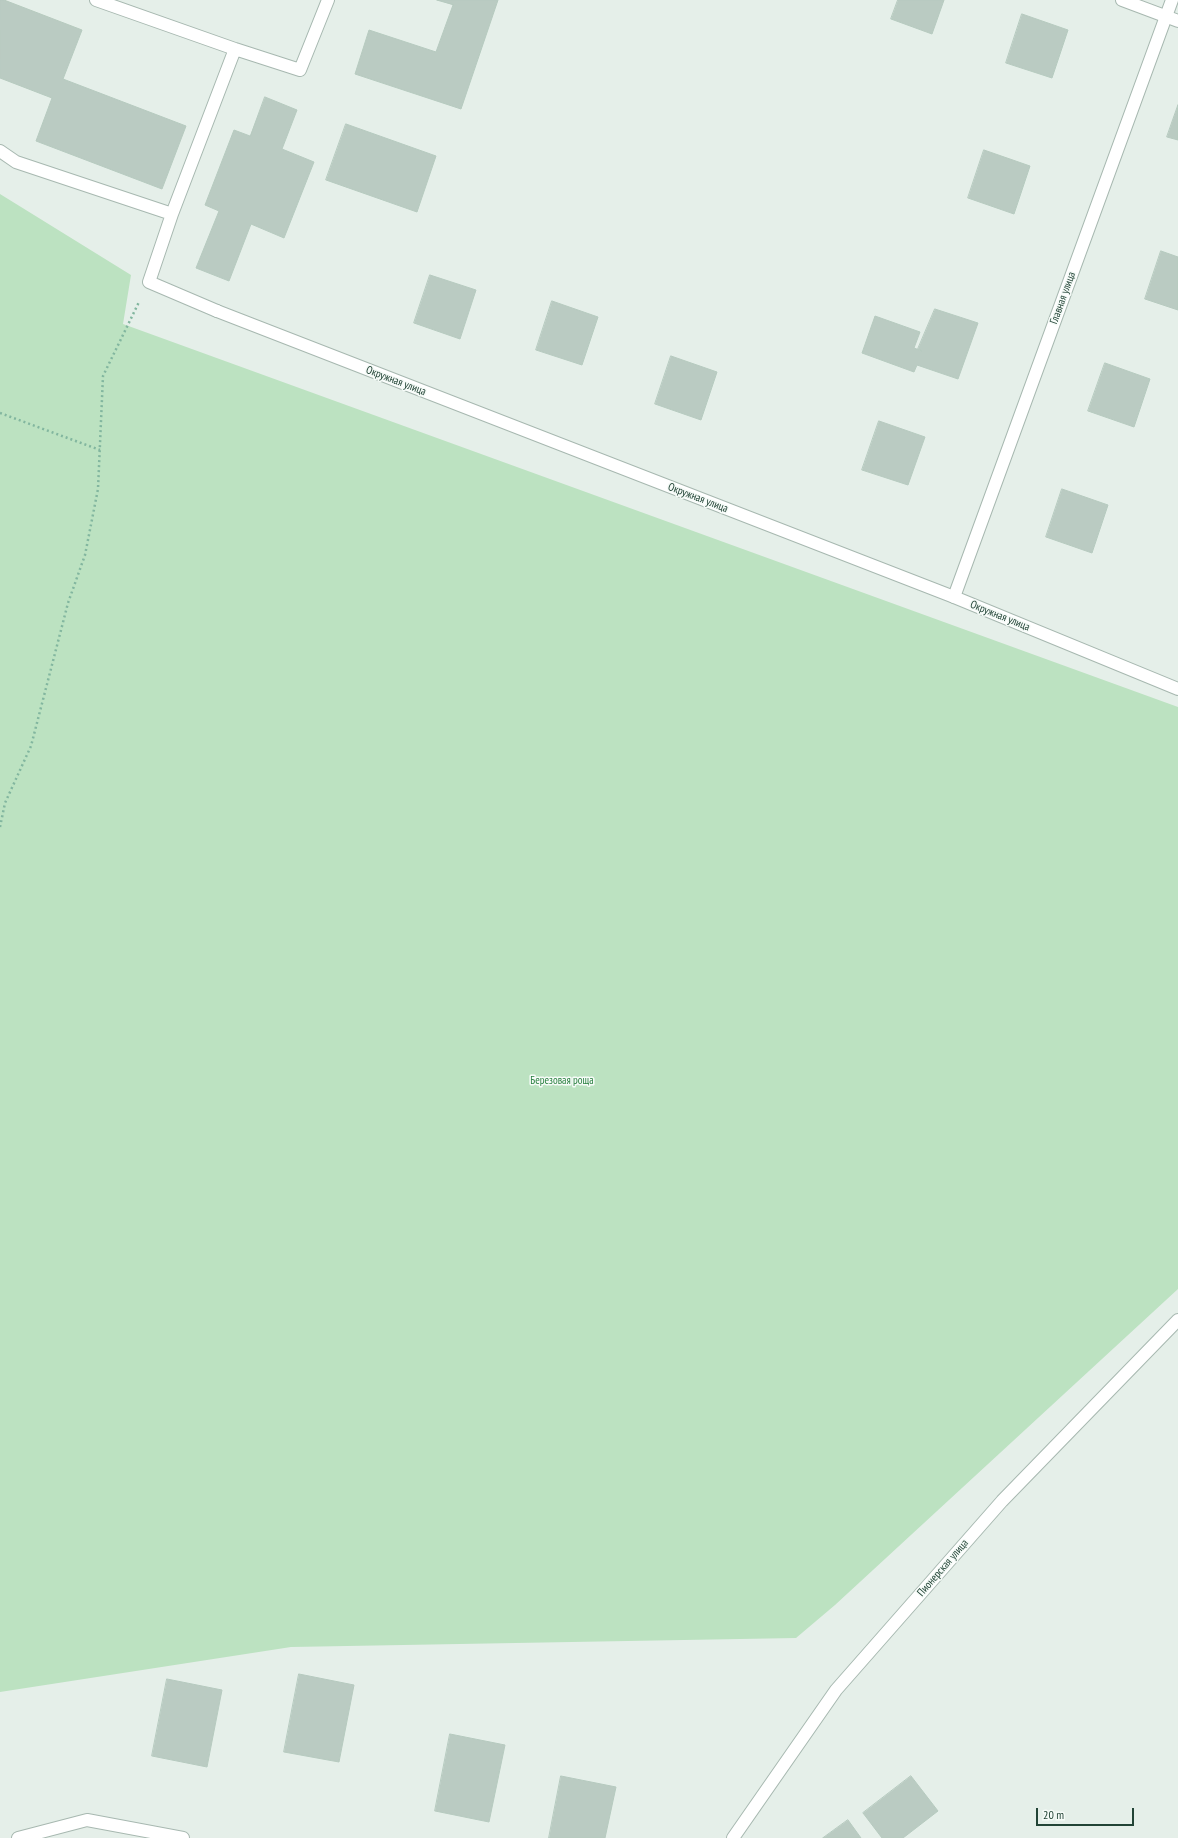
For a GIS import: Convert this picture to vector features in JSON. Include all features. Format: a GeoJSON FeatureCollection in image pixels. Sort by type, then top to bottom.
{"type":"FeatureCollection","features":[{"type":"Feature","properties":{"kind":"street"},"geometry":{"type":"LineString","coordinates":[[96,0],[235,49],[300,70],[328,0]]}},
{"type":"Feature","properties":{"kind":"street"},"geometry":{"type":"LineString","coordinates":[[1122,0],[1178,21]]}},
{"type":"Feature","properties":{"kind":"street","name":"Главная улица"},"geometry":{"type":"LineString","coordinates":[[954,596],[1172,0]]}},
{"type":"Feature","properties":{"kind":"street"},"geometry":{"type":"LineString","coordinates":[[149,282],[172,214],[235,49]]}},
{"type":"Feature","properties":{"kind":"street"},"geometry":{"type":"LineString","coordinates":[[0,151],[16,162],[172,214]]}},
{"type":"Feature","properties":{"kind":"street","name":"Окружная улица"},"geometry":{"type":"LineString","coordinates":[[149,282],[217,311],[954,596],[1178,689]]}},
{"type":"Feature","properties":{"kind":"street","name":"Пионерская улица"},"geometry":{"type":"LineString","coordinates":[[734,1838],[836,1690],[1002,1501],[1178,1320]]}},
{"type":"Feature","properties":{"kind":"street"},"geometry":{"type":"LineString","coordinates":[[18,1838],[87,1820],[183,1838]]}},
{"type":"Feature","properties":{"kind":"path"},"geometry":{"type":"LineString","coordinates":[[0,827],[5,802],[31,746],[68,603],[86,555],[98,490],[103,376],[149,282]]}},
{"type":"Feature","properties":{"kind":"path"},"geometry":{"type":"LineString","coordinates":[[0,413],[100,450]]}},
{"type":"Feature","properties":{"kind":"green space","name":"Березовая роща"},"geometry":{"type":"Polygon","coordinates":[[[0,194],[131,275],[123,324],[1178,707],[1178,1289],[835,1605],[796,1638],[291,1647],[0,1692],[0,194]]]}},
{"type":"Feature","properties":{"kind":"building"},"geometry":{"type":"Polygon","coordinates":[[[0,0],[4,0],[82,30],[63,79],[186,126],[162,189],[36,141],[52,98],[0,78],[0,0]]]}},
{"type":"Feature","properties":{"kind":"building"},"geometry":{"type":"Polygon","coordinates":[[[437,0],[498,0],[461,109],[355,74],[369,30],[436,52],[453,5],[437,0]]]}},
{"type":"Feature","properties":{"kind":"building"},"geometry":{"type":"Polygon","coordinates":[[[898,0],[944,0],[932,34],[891,19],[898,0]]]}},
{"type":"Feature","properties":{"kind":"building"},"geometry":{"type":"Polygon","coordinates":[[[1022,14],[1068,30],[1052,78],[1006,63],[1022,14]]]}},
{"type":"Feature","properties":{"kind":"building"},"geometry":{"type":"Polygon","coordinates":[[[265,97],[297,110],[282,149],[314,162],[284,238],[251,224],[229,281],[196,268],[219,211],[205,205],[234,130],[250,136],[265,97]]]}},
{"type":"Feature","properties":{"kind":"building"},"geometry":{"type":"Polygon","coordinates":[[[1178,105],[1178,140],[1167,137],[1178,105]]]}},
{"type":"Feature","properties":{"kind":"building"},"geometry":{"type":"Polygon","coordinates":[[[346,124],[436,156],[417,212],[326,180],[346,124]]]}},
{"type":"Feature","properties":{"kind":"building"},"geometry":{"type":"Polygon","coordinates":[[[984,150],[1030,166],[1014,214],[968,198],[984,150]]]}},
{"type":"Feature","properties":{"kind":"building"},"geometry":{"type":"Polygon","coordinates":[[[1161,251],[1178,257],[1178,310],[1145,299],[1161,251]]]}},
{"type":"Feature","properties":{"kind":"building"},"geometry":{"type":"Polygon","coordinates":[[[430,275],[476,290],[460,339],[414,323],[430,275]]]}},
{"type":"Feature","properties":{"kind":"building"},"geometry":{"type":"Polygon","coordinates":[[[552,301],[598,317],[582,365],[536,350],[552,301]]]}},
{"type":"Feature","properties":{"kind":"building"},"geometry":{"type":"Polygon","coordinates":[[[935,309],[978,323],[958,379],[917,365],[914,372],[862,353],[875,316],[920,332],[914,348],[922,351],[918,349],[935,309]]]}},
{"type":"Feature","properties":{"kind":"building"},"geometry":{"type":"Polygon","coordinates":[[[671,356],[717,372],[701,420],[655,404],[671,356]]]}},
{"type":"Feature","properties":{"kind":"building"},"geometry":{"type":"Polygon","coordinates":[[[1105,363],[1150,379],[1134,427],[1088,411],[1105,363]]]}},
{"type":"Feature","properties":{"kind":"building"},"geometry":{"type":"Polygon","coordinates":[[[879,421],[925,437],[908,485],[862,470],[879,421]]]}},
{"type":"Feature","properties":{"kind":"building"},"geometry":{"type":"Polygon","coordinates":[[[1062,489],[1108,505],[1092,553],[1046,537],[1062,489]]]}},
{"type":"Feature","properties":{"kind":"building"},"geometry":{"type":"Polygon","coordinates":[[[299,1674],[354,1685],[339,1762],[284,1752],[299,1674]]]}},
{"type":"Feature","properties":{"kind":"building"},"geometry":{"type":"Polygon","coordinates":[[[167,1679],[222,1690],[207,1767],[152,1756],[167,1679]]]}},
{"type":"Feature","properties":{"kind":"building"},"geometry":{"type":"Polygon","coordinates":[[[450,1734],[505,1745],[489,1822],[435,1811],[450,1734]]]}},
{"type":"Feature","properties":{"kind":"building"},"geometry":{"type":"Polygon","coordinates":[[[561,1776],[616,1787],[605,1838],[549,1838],[561,1776]]]}},
{"type":"Feature","properties":{"kind":"building"},"geometry":{"type":"Polygon","coordinates":[[[911,1776],[938,1811],[903,1838],[882,1838],[863,1813],[911,1776]]]}},
{"type":"Feature","properties":{"kind":"building"},"geometry":{"type":"Polygon","coordinates":[[[848,1820],[861,1838],[823,1838],[848,1820]]]}}]}
